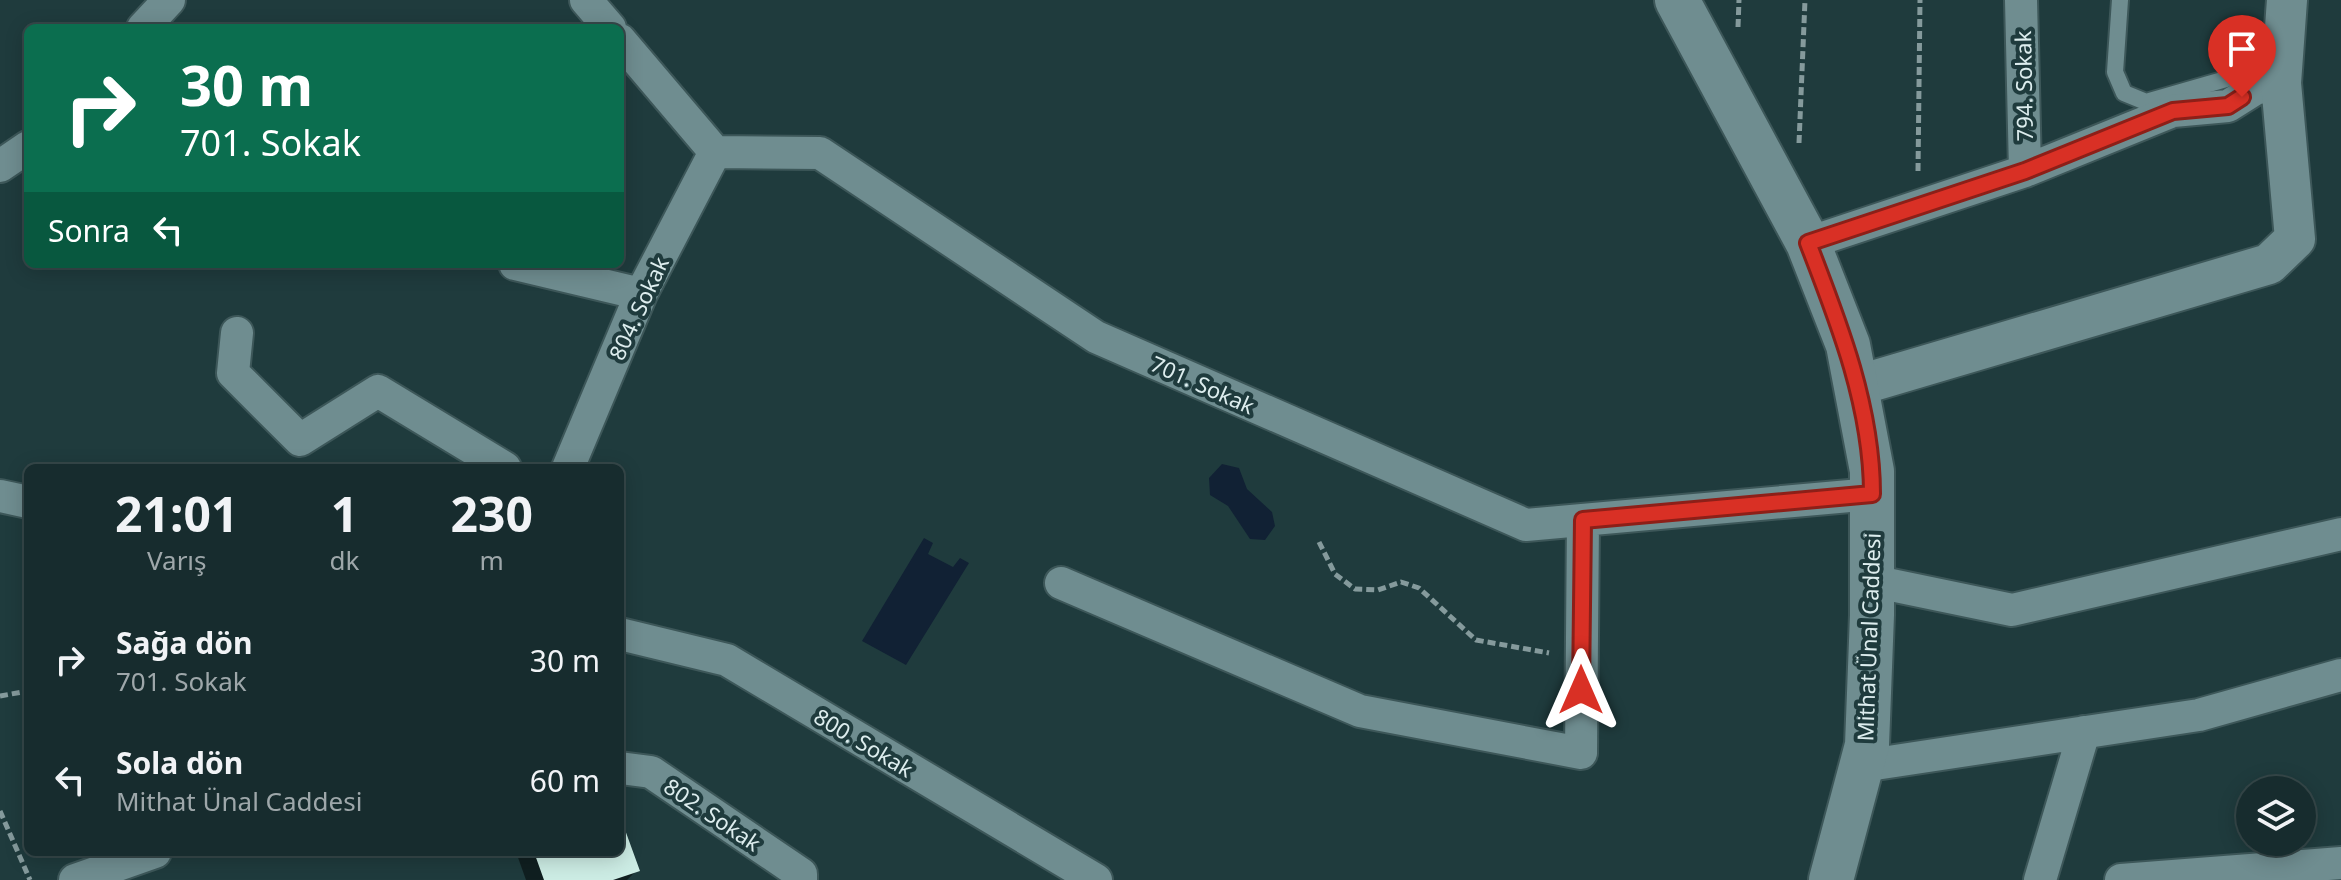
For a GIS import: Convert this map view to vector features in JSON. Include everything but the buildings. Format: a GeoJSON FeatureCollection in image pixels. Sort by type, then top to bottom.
{"type":"FeatureCollection","features":[{"type":"Feature","properties":{"kind":"main road","name":"Mithat Ünal Caddesi"},"geometry":{"type":"LineString","coordinates":[[1677,0],[1808,243],[1848,345],[1872,471],[1867,745],[1831,880]]}},
{"type":"Feature","properties":{"kind":"street"},"geometry":{"type":"LineString","coordinates":[[147,24],[169,0]]}},
{"type":"Feature","properties":{"kind":"street"},"geometry":{"type":"LineString","coordinates":[[586,0],[607,24]]}},
{"type":"Feature","properties":{"kind":"street","name":"794. Sokak"},"geometry":{"type":"LineString","coordinates":[[2021,0],[2025,171]]}},
{"type":"Feature","properties":{"kind":"street"},"geometry":{"type":"LineString","coordinates":[[1856,386],[2269,264],[2295,239],[2268,86],[2287,0]]}},
{"type":"Feature","properties":{"kind":"street"},"geometry":{"type":"LineString","coordinates":[[624,45],[715,152]]}},
{"type":"Feature","properties":{"kind":"street","name":"794. Sokak"},"geometry":{"type":"LineString","coordinates":[[1808,243],[2025,171],[2173,111],[2228,106],[2268,86]]}},
{"type":"Feature","properties":{"kind":"street"},"geometry":{"type":"LineString","coordinates":[[0,166],[24,150]]}},
{"type":"Feature","properties":{"kind":"street","name":"804. Sokak"},"geometry":{"type":"LineString","coordinates":[[570,464],[641,294],[715,152]]}},
{"type":"Feature","properties":{"kind":"street","name":"701. Sokak"},"geometry":{"type":"LineString","coordinates":[[715,152],[820,153],[1096,337],[1526,525],[1872,494]]}},
{"type":"Feature","properties":{"kind":"street"},"geometry":{"type":"LineString","coordinates":[[532,268],[641,294]]}},
{"type":"Feature","properties":{"kind":"street"},"geometry":{"type":"LineString","coordinates":[[237,333],[233,373],[300,440],[378,391],[498,464]]}},
{"type":"Feature","properties":{"kind":"street"},"geometry":{"type":"LineString","coordinates":[[0,496],[24,501]]}},
{"type":"Feature","properties":{"kind":"street"},"geometry":{"type":"LineString","coordinates":[[1061,583],[1360,711],[1581,753],[1583,520]]}},
{"type":"Feature","properties":{"kind":"street"},"geometry":{"type":"LineString","coordinates":[[1872,581],[2012,610],[2341,534]]}},
{"type":"Feature","properties":{"kind":"street","name":"800. Sokak"},"geometry":{"type":"LineString","coordinates":[[624,635],[727,660],[1096,880]]}},
{"type":"Feature","properties":{"kind":"street"},"geometry":{"type":"LineString","coordinates":[[1862,766],[2199,715],[2341,675]]}},
{"type":"Feature","properties":{"kind":"street"},"geometry":{"type":"LineString","coordinates":[[2040,880],[2084,732]]}},
{"type":"Feature","properties":{"kind":"street","name":"802. Sokak"},"geometry":{"type":"LineString","coordinates":[[624,769],[651,772],[801,877]]}},
{"type":"Feature","properties":{"kind":"street"},"geometry":{"type":"LineString","coordinates":[[75,880],[144,856]]}},
{"type":"Feature","properties":{"kind":"street"},"geometry":{"type":"LineString","coordinates":[[2121,880],[2341,863]]}},
{"type":"Feature","properties":{"kind":"lane"},"geometry":{"type":"LineString","coordinates":[[2120,0],[2115,72],[2124,93],[2146,102],[2233,77],[2268,86]]}},
{"type":"Feature","properties":{"kind":"path"},"geometry":{"type":"LineString","coordinates":[[1798,156],[1805,0]]}},
{"type":"Feature","properties":{"kind":"path"},"geometry":{"type":"LineString","coordinates":[[1918,207],[1920,0]]}},
{"type":"Feature","properties":{"kind":"path"},"geometry":{"type":"LineString","coordinates":[[1319,542],[1335,574],[1355,589],[1378,590],[1401,582],[1419,588],[1476,640],[1582,658]]}},
{"type":"Feature","properties":{"kind":"path"},"geometry":{"type":"LineString","coordinates":[[0,696],[24,692]]}},
{"type":"Feature","properties":{"kind":"path"},"geometry":{"type":"LineString","coordinates":[[0,811],[30,880]]}},
{"type":"Feature","properties":{"kind":"water"},"geometry":{"type":"Polygon","coordinates":[[[1222,464],[1239,468],[1247,489],[1272,512],[1275,526],[1265,540],[1250,539],[1228,506],[1210,495],[1209,478],[1222,464]]]}},
{"type":"Feature","properties":{"kind":"water"},"geometry":{"type":"Polygon","coordinates":[[[924,538],[933,543],[928,554],[953,567],[960,558],[969,563],[906,665],[862,641],[924,538]]]}},
{"type":"Feature","properties":{"kind":"route"},"geometry":{"type":"LineString","coordinates":[[1581,690],[1583,520],[1872,494],[1872,471],[1848,345],[1808,243],[2025,171],[2173,111],[2228,106],[2242,97]]}}]}
